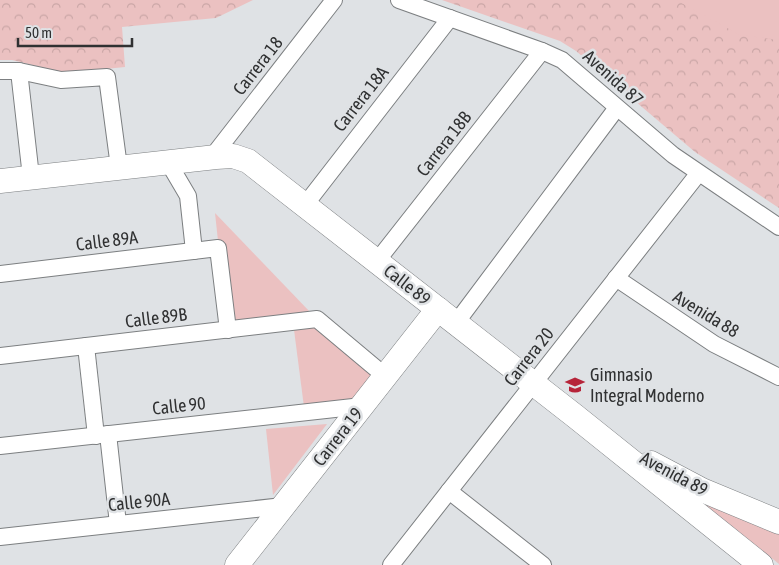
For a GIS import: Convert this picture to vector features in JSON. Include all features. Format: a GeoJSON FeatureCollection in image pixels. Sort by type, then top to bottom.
{"type":"FeatureCollection","features":[{"type":"Feature","properties":{"kind":"street","name":"Carrera 18"},"geometry":{"type":"LineString","coordinates":[[212,157],[334,0]]}},
{"type":"Feature","properties":{"kind":"street","name":"Avenida 87"},"geometry":{"type":"LineString","coordinates":[[399,0],[542,51],[562,60],[616,109],[698,174],[779,227]]}},
{"type":"Feature","properties":{"kind":"street","name":"Carrera 18A"},"geometry":{"type":"LineString","coordinates":[[305,205],[450,18]]}},
{"type":"Feature","properties":{"kind":"street","name":"Carrera 18B"},"geometry":{"type":"LineString","coordinates":[[377,261],[542,51]]}},
{"type":"Feature","properties":{"kind":"street"},"geometry":{"type":"LineString","coordinates":[[0,71],[19,71],[61,80],[107,77],[119,167]]}},
{"type":"Feature","properties":{"kind":"street"},"geometry":{"type":"LineString","coordinates":[[19,71],[31,177]]}},
{"type":"Feature","properties":{"kind":"street","name":"Carrera 19"},"geometry":{"type":"LineString","coordinates":[[237,565],[385,376],[447,316],[616,109]]}},
{"type":"Feature","properties":{"kind":"street","name":"Calle 89"},"geometry":{"type":"LineString","coordinates":[[0,180],[212,157],[233,156],[248,161],[575,416],[761,565]]}},
{"type":"Feature","properties":{"kind":"street"},"geometry":{"type":"LineString","coordinates":[[168,162],[188,196],[194,251]]}},
{"type":"Feature","properties":{"kind":"street","name":"Carrera 20"},"geometry":{"type":"LineString","coordinates":[[391,565],[698,174]]}},
{"type":"Feature","properties":{"kind":"street","name":"Calle 89A"},"geometry":{"type":"LineString","coordinates":[[0,274],[218,248],[228,330]]}},
{"type":"Feature","properties":{"kind":"street","name":"Avenida 88"},"geometry":{"type":"LineString","coordinates":[[616,278],[714,344],[779,377]]}},
{"type":"Feature","properties":{"kind":"street","name":"Calle 89B"},"geometry":{"type":"LineString","coordinates":[[0,356],[317,319],[385,376]]}},
{"type":"Feature","properties":{"kind":"street"},"geometry":{"type":"LineString","coordinates":[[86,346],[118,524]]}},
{"type":"Feature","properties":{"kind":"street","name":"Calle 90"},"geometry":{"type":"LineString","coordinates":[[0,446],[362,406]]}},
{"type":"Feature","properties":{"kind":"street","name":"Avenida 89"},"geometry":{"type":"LineString","coordinates":[[575,416],[658,467],[702,490],[779,522]]}},
{"type":"Feature","properties":{"kind":"street"},"geometry":{"type":"LineString","coordinates":[[449,491],[543,565]]}},
{"type":"Feature","properties":{"kind":"street","name":"Calle 90A"},"geometry":{"type":"LineString","coordinates":[[0,537],[283,506]]}},
{"type":"Feature","properties":{"kind":"green space"},"geometry":{"type":"Polygon","coordinates":[[[0,0],[253,0],[216,18],[122,27],[125,67],[66,73],[12,60],[0,60],[0,0]]]}},
{"type":"Feature","properties":{"kind":"green space"},"geometry":{"type":"Polygon","coordinates":[[[442,0],[779,0],[779,208],[695,152],[576,51],[560,41],[442,0]]]}},
{"type":"Feature","properties":{"kind":"green space"},"geometry":{"type":"Polygon","coordinates":[[[676,0],[779,0],[779,40],[740,35],[676,0]]]}},
{"type":"Feature","properties":{"kind":"green space"},"geometry":{"type":"Polygon","coordinates":[[[215,213],[311,313],[227,324],[215,213]]]}},
{"type":"Feature","properties":{"kind":"green space"},"geometry":{"type":"Polygon","coordinates":[[[317,319],[376,369],[350,403],[304,407],[293,322],[317,319]]]}},
{"type":"Feature","properties":{"kind":"green space"},"geometry":{"type":"Polygon","coordinates":[[[327,424],[273,495],[266,429],[327,424]]]}},
{"type":"Feature","properties":{"kind":"green space"},"geometry":{"type":"Polygon","coordinates":[[[698,499],[779,532],[779,564],[698,499]]]}},
{"type":"Feature","properties":{"kind":"place","name":"Gimnasio Integral Moderno"},"geometry":{"type":"Point","coordinates":[575,385]}}]}
